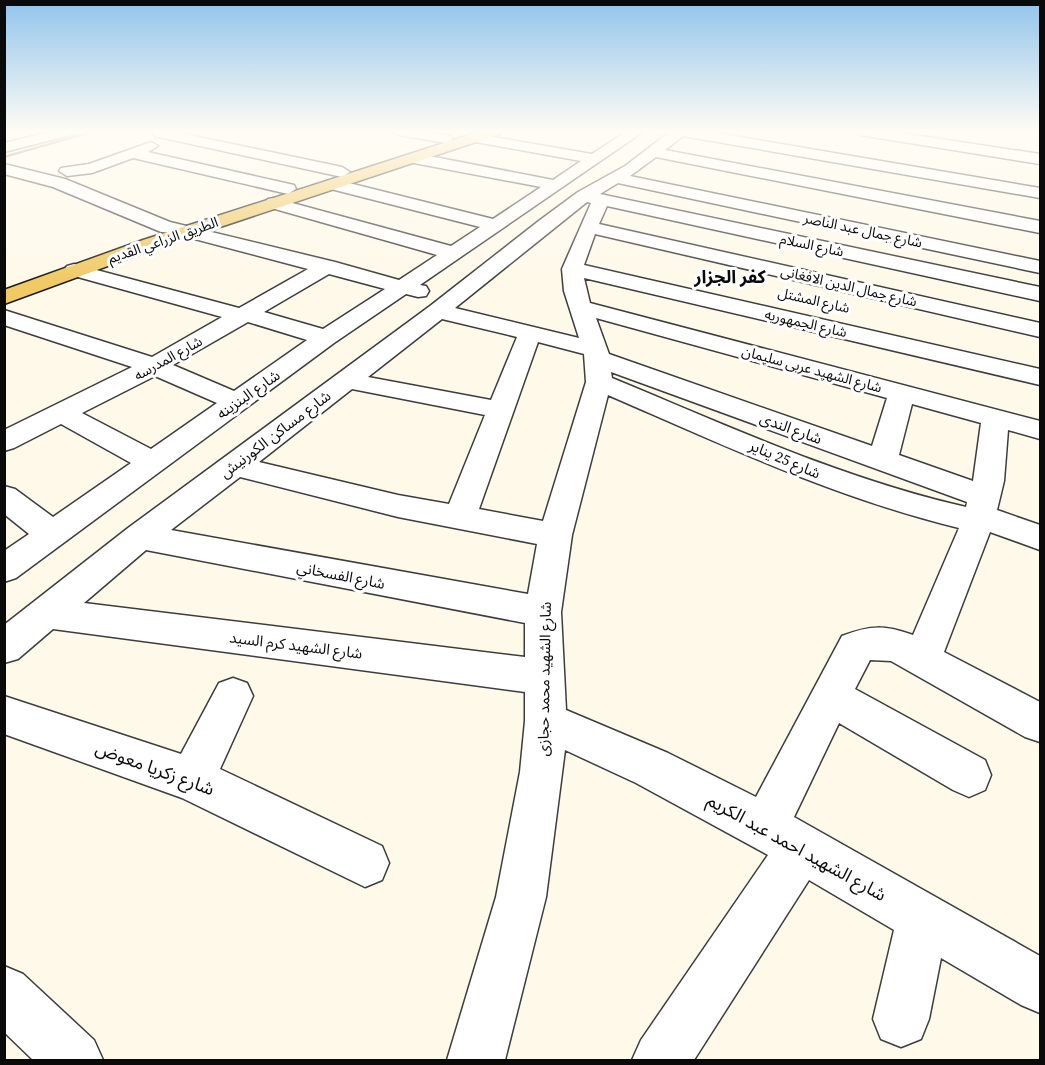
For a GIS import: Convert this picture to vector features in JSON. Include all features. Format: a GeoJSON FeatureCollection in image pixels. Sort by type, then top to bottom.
{"type":"FeatureCollection","features":[{"type":"Feature","properties":{"kind":"main road","name":"الطريق الزراعي القديم"},"geometry":{"type":"LineString","coordinates":[[4,287],[83,256],[325,181]]}},
{"type":"Feature","properties":{"kind":"main road","name":"الطريق الزراعي القديم"},"geometry":{"type":"LineString","coordinates":[[4,298],[74,270],[150,244],[176,228],[274,203],[296,191]]}},
{"type":"Feature","properties":{"kind":"street"},"geometry":{"type":"LineString","coordinates":[[12,188],[38,181]]}},
{"type":"Feature","properties":{"kind":"street"},"geometry":{"type":"LineString","coordinates":[[49,181],[176,228],[403,287],[445,305],[530,333],[597,363]]}},
{"type":"Feature","properties":{"kind":"street"},"geometry":{"type":"LineString","coordinates":[[252,181],[480,230]]}},
{"type":"Feature","properties":{"kind":"street"},"geometry":{"type":"LineString","coordinates":[[341,181],[480,230]]}},
{"type":"Feature","properties":{"kind":"street"},"geometry":{"type":"LineString","coordinates":[[387,181],[406,185]]}},
{"type":"Feature","properties":{"kind":"street"},"geometry":{"type":"LineString","coordinates":[[533,181],[555,185]]}},
{"type":"Feature","properties":{"kind":"street"},"geometry":{"type":"LineString","coordinates":[[274,203],[480,230],[519,209],[562,181]]}},
{"type":"Feature","properties":{"kind":"street","name":"شارع مساكن الكورنيش"},"geometry":{"type":"LineString","coordinates":[[4,647],[140,537],[445,305],[547,224],[597,217],[628,181]]}},
{"type":"Feature","properties":{"kind":"street"},"geometry":{"type":"LineString","coordinates":[[801,181],[1041,227]]}},
{"type":"Feature","properties":{"kind":"street"},"geometry":{"type":"LineString","coordinates":[[910,181],[1041,207]]}},
{"type":"Feature","properties":{"kind":"street"},"geometry":{"type":"LineString","coordinates":[[965,181],[1041,193]]}},
{"type":"Feature","properties":{"kind":"street"},"geometry":{"type":"LineString","coordinates":[[597,363],[583,309],[575,291],[597,217],[1029,247]]}},
{"type":"Feature","properties":{"kind":"street","name":"شارع جمال عبد الناصر"},"geometry":{"type":"LineString","coordinates":[[597,217],[1041,267]]}},
{"type":"Feature","properties":{"kind":"street","name":"شارع السلام"},"geometry":{"type":"LineString","coordinates":[[597,217],[1041,294]]}},
{"type":"Feature","properties":{"kind":"street","name":"شارع جمال الدين الافغانى"},"geometry":{"type":"LineString","coordinates":[[597,217],[1041,330]]}},
{"type":"Feature","properties":{"kind":"street","name":"شارع الجمهوريه"},"geometry":{"type":"LineString","coordinates":[[597,217],[1041,378]]}},
{"type":"Feature","properties":{"kind":"street","name":"شارع البنزينه"},"geometry":{"type":"LineString","coordinates":[[4,569],[480,230]]}},
{"type":"Feature","properties":{"kind":"street"},"geometry":{"type":"LineString","coordinates":[[150,244],[183,251]]}},
{"type":"Feature","properties":{"kind":"street"},"geometry":{"type":"LineString","coordinates":[[228,262],[304,280]]}},
{"type":"Feature","properties":{"kind":"street","name":"شارع المدرسه"},"geometry":{"type":"LineString","coordinates":[[9,435],[63,414],[154,366],[328,266]]}},
{"type":"Feature","properties":{"kind":"street"},"geometry":{"type":"LineString","coordinates":[[74,270],[326,338]]}},
{"type":"Feature","properties":{"kind":"street","name":"شارع الشهيد عربى سليمان"},"geometry":{"type":"LineString","coordinates":[[583,309],[1041,430]]}},
{"type":"Feature","properties":{"kind":"street"},"geometry":{"type":"LineString","coordinates":[[4,317],[154,366],[237,402]]}},
{"type":"Feature","properties":{"kind":"street"},"geometry":{"type":"LineString","coordinates":[[459,519],[530,333]]}},
{"type":"Feature","properties":{"kind":"street","name":"شارع الندى"},"geometry":{"type":"LineString","coordinates":[[597,363],[883,460],[980,511]]}},
{"type":"Feature","properties":{"kind":"street","name":"شارع 25 يناير"},"geometry":{"type":"LineString","coordinates":[[597,363],[874,495],[925,510],[980,511]]}},
{"type":"Feature","properties":{"kind":"street","name":"شارع الشهيد محمد حجازى"},"geometry":{"type":"LineString","coordinates":[[477,1060],[521,897],[542,772],[545,699],[543,612],[555,535],[597,363]]}},
{"type":"Feature","properties":{"kind":"street"},"geometry":{"type":"LineString","coordinates":[[345,381],[501,410]]}},
{"type":"Feature","properties":{"kind":"street"},"geometry":{"type":"LineString","coordinates":[[883,460],[902,393]]}},
{"type":"Feature","properties":{"kind":"street"},"geometry":{"type":"LineString","coordinates":[[63,414],[152,462]]}},
{"type":"Feature","properties":{"kind":"street"},"geometry":{"type":"LineString","coordinates":[[922,659],[980,511],[993,465],[995,418]]}},
{"type":"Feature","properties":{"kind":"street"},"geometry":{"type":"LineString","coordinates":[[233,465],[340,493],[459,519],[555,535]]}},
{"type":"Feature","properties":{"kind":"street"},"geometry":{"type":"LineString","coordinates":[[4,497],[52,534]]}},
{"type":"Feature","properties":{"kind":"street"},"geometry":{"type":"LineString","coordinates":[[980,511],[1041,538]]}},
{"type":"Feature","properties":{"kind":"street","name":"شارع الفسخاني"},"geometry":{"type":"LineString","coordinates":[[140,537],[543,612]]}},
{"type":"Feature","properties":{"kind":"street","name":"شارع الشهيد كرم السيد"},"geometry":{"type":"LineString","coordinates":[[46,613],[545,699]]}},
{"type":"Feature","properties":{"kind":"street"},"geometry":{"type":"LineString","coordinates":[[661,1060],[783,837],[831,697],[856,648],[870,641],[885,642],[922,659],[1041,723]]}},
{"type":"Feature","properties":{"kind":"street"},"geometry":{"type":"LineString","coordinates":[[192,778],[233,696]]}},
{"type":"Feature","properties":{"kind":"street"},"geometry":{"type":"LineString","coordinates":[[831,697],[969,775]]}},
{"type":"Feature","properties":{"kind":"street","name":"شارع الشهيد احمد عبد الكريم"},"geometry":{"type":"LineString","coordinates":[[545,699],[652,768],[783,837],[1041,986]]}},
{"type":"Feature","properties":{"kind":"street","name":"شارع زكريا معوض"},"geometry":{"type":"LineString","coordinates":[[4,715],[192,778],[365,863]]}},
{"type":"Feature","properties":{"kind":"street"},"geometry":{"type":"LineString","coordinates":[[901,1019],[922,918]]}},
{"type":"Feature","properties":{"kind":"street"},"geometry":{"type":"LineString","coordinates":[[5,993],[74,1060]]}},
{"type":"Feature","properties":{"kind":"district","name":"كفر الجزار"},"geometry":{"type":"Point","coordinates":[730,276]}}]}
